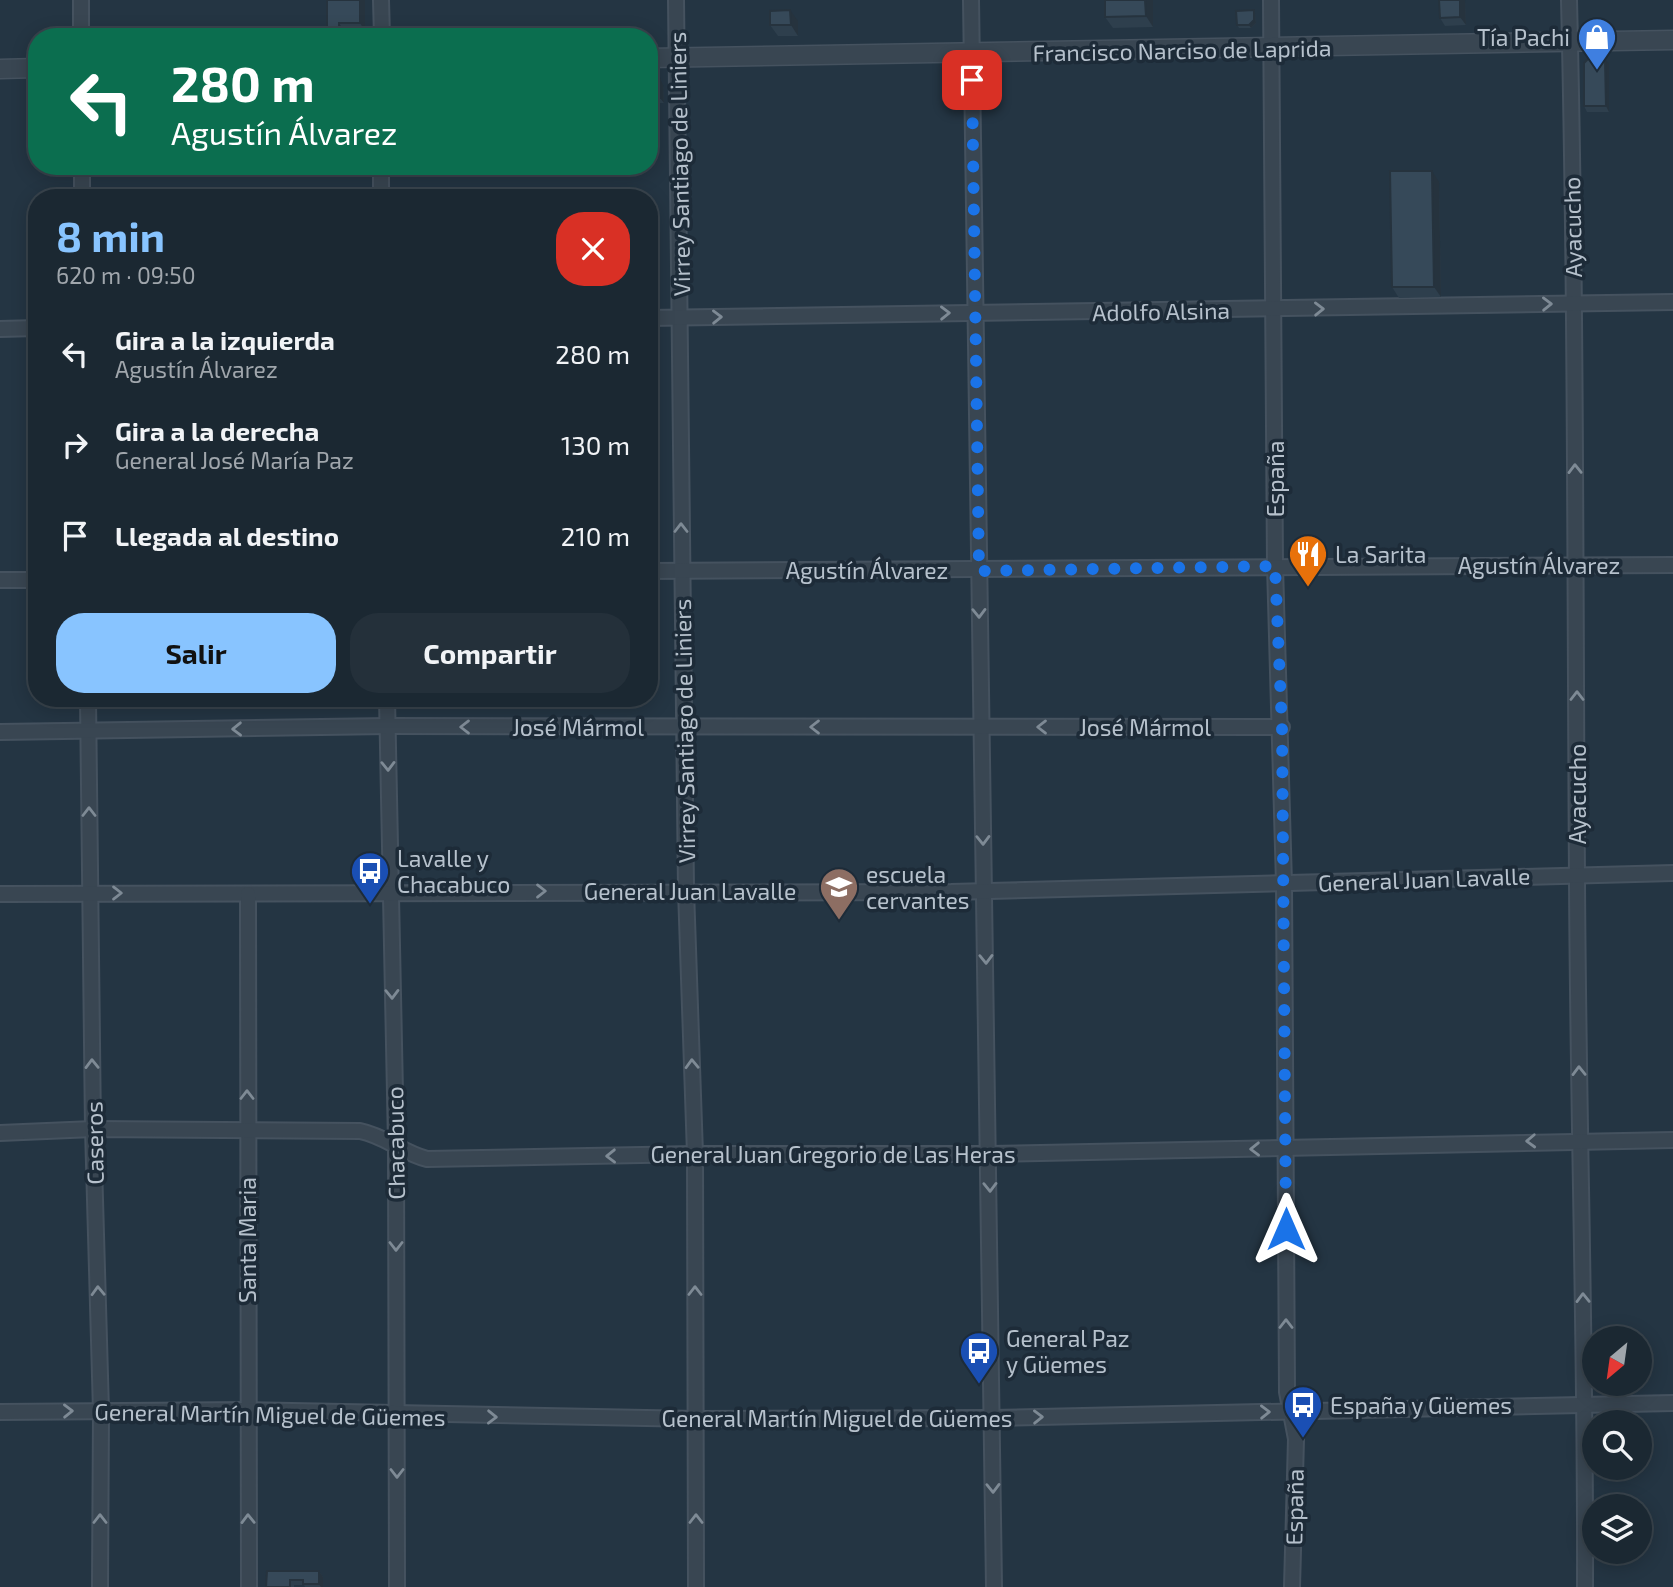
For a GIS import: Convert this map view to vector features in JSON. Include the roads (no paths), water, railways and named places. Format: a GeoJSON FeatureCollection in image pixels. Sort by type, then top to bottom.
{"type":"FeatureCollection","features":[{"type":"Feature","properties":{"kind":"street"},"geometry":{"type":"LineString","coordinates":[[80,0],[80,28]]}},
{"type":"Feature","properties":{"kind":"street"},"geometry":{"type":"LineString","coordinates":[[381,0],[382,28]]}},
{"type":"Feature","properties":{"kind":"street","name":"Virrey Santiago de Liniers"},"geometry":{"type":"LineString","coordinates":[[676,0],[686,890],[695,1154],[695,1587]]}},
{"type":"Feature","properties":{"kind":"street"},"geometry":{"type":"LineString","coordinates":[[971,0],[974,313],[990,1154],[994,1587]]}},
{"type":"Feature","properties":{"kind":"street","name":"España"},"geometry":{"type":"LineString","coordinates":[[1271,0],[1275,566],[1282,727],[1284,884],[1287,1392],[1296,1439],[1292,1587]]}},
{"type":"Feature","properties":{"kind":"street","name":"Ayacucho"},"geometry":{"type":"LineString","coordinates":[[1569,0],[1577,565],[1579,1140],[1586,1406],[1585,1587]]}},
{"type":"Feature","properties":{"kind":"street","name":"Francisco Narciso de Laprida"},"geometry":{"type":"LineString","coordinates":[[658,58],[972,55],[1673,40]]}},
{"type":"Feature","properties":{"kind":"street"},"geometry":{"type":"LineString","coordinates":[[0,69],[28,68]]}},
{"type":"Feature","properties":{"kind":"street","name":"Adolfo Alsina"},"geometry":{"type":"LineString","coordinates":[[658,318],[1673,302]]}},
{"type":"Feature","properties":{"kind":"street"},"geometry":{"type":"LineString","coordinates":[[0,329],[28,328]]}},
{"type":"Feature","properties":{"kind":"street","name":"Agustín Álvarez"},"geometry":{"type":"LineString","coordinates":[[658,571],[1673,565]]}},
{"type":"Feature","properties":{"kind":"street"},"geometry":{"type":"LineString","coordinates":[[0,580],[28,580]]}},
{"type":"Feature","properties":{"kind":"street","name":"Caseros"},"geometry":{"type":"LineString","coordinates":[[88,707],[93,1129],[101,1411],[100,1587]]}},
{"type":"Feature","properties":{"kind":"street","name":"Chacabuco"},"geometry":{"type":"LineString","coordinates":[[387,707],[396,1143],[397,1587]]}},
{"type":"Feature","properties":{"kind":"street","name":"José Mármol"},"geometry":{"type":"LineString","coordinates":[[0,732],[388,726],[1282,727]]}},
{"type":"Feature","properties":{"kind":"street","name":"General Juan Lavalle"},"geometry":{"type":"LineString","coordinates":[[0,894],[984,891],[1284,884],[1577,873],[1673,873]]}},
{"type":"Feature","properties":{"kind":"street","name":"Santa Maria"},"geometry":{"type":"LineString","coordinates":[[248,894],[249,1587]]}},
{"type":"Feature","properties":{"kind":"street","name":"General Juan Gregorio de Las Heras"},"geometry":{"type":"LineString","coordinates":[[0,1133],[93,1129],[247,1128],[360,1131],[396,1143],[408,1153],[427,1159],[695,1154],[990,1154],[1673,1140]]}},
{"type":"Feature","properties":{"kind":"street","name":"General Martín Miguel de Güemes"},"geometry":{"type":"LineString","coordinates":[[0,1412],[247,1410],[397,1416],[992,1418],[1673,1404]]}},
{"type":"Feature","properties":{"kind":"place","name":"Tía Pachi"},"geometry":{"type":"Point","coordinates":[1597,71]}},
{"type":"Feature","properties":{"kind":"place","name":"La Sarita"},"geometry":{"type":"Point","coordinates":[1308,588]}},
{"type":"Feature","properties":{"kind":"place","name":"Lavalle y Chacabuco"},"geometry":{"type":"Point","coordinates":[370,905]}},
{"type":"Feature","properties":{"kind":"place","name":"escuela cervantes"},"geometry":{"type":"Point","coordinates":[839,921]}},
{"type":"Feature","properties":{"kind":"place","name":"General Paz y Güemes"},"geometry":{"type":"Point","coordinates":[979,1385]}},
{"type":"Feature","properties":{"kind":"place","name":"España y Güemes"},"geometry":{"type":"Point","coordinates":[1303,1439]}}]}
